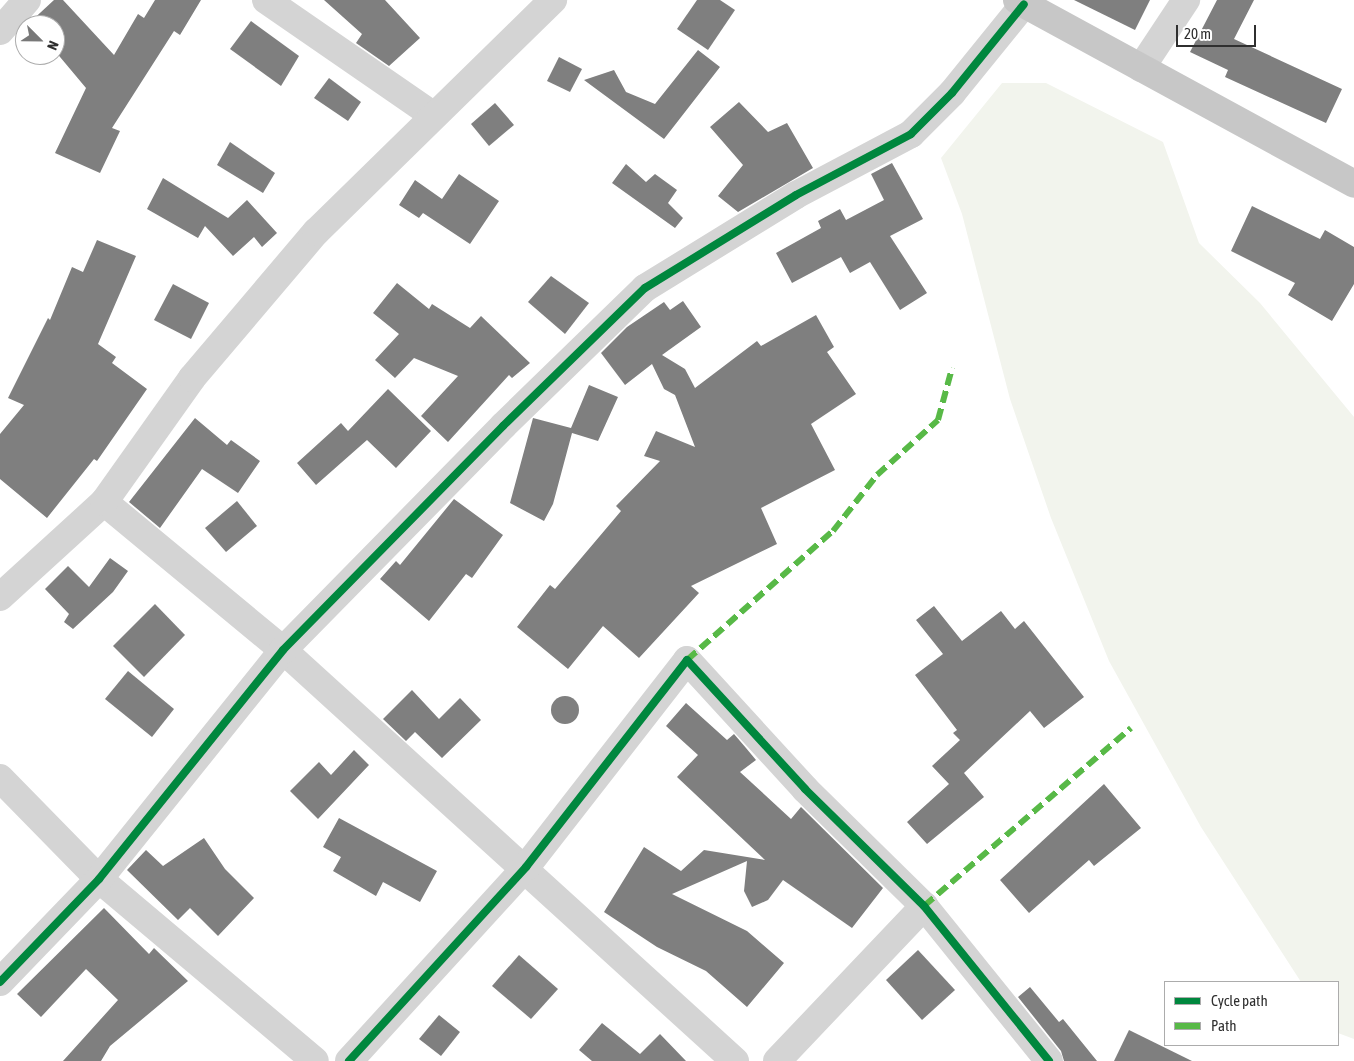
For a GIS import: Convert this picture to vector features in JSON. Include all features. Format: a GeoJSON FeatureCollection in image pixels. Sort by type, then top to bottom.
{"type":"FeatureCollection","features":[{"type":"Feature","properties":{"kind":"main road"},"geometry":{"type":"LineString","coordinates":[[1020,2],[1354,184]]}},
{"type":"Feature","properties":{"kind":"street"},"geometry":{"type":"LineString","coordinates":[[0,31],[27,0]]}},
{"type":"Feature","properties":{"kind":"street"},"geometry":{"type":"LineString","coordinates":[[266,0],[433,115]]}},
{"type":"Feature","properties":{"kind":"street"},"geometry":{"type":"LineString","coordinates":[[0,597],[104,502],[192,378],[304,246],[433,115],[553,0]]}},
{"type":"Feature","properties":{"kind":"street"},"geometry":{"type":"LineString","coordinates":[[1141,68],[1186,0]]}},
{"type":"Feature","properties":{"kind":"street"},"geometry":{"type":"LineString","coordinates":[[0,982],[99,879],[283,650],[503,426],[645,288],[796,195],[911,134],[952,93],[1020,2]]}},
{"type":"Feature","properties":{"kind":"street"},"geometry":{"type":"LineString","coordinates":[[104,502],[283,650],[526,867],[735,1061]]}},
{"type":"Feature","properties":{"kind":"street"},"geometry":{"type":"LineString","coordinates":[[349,1061],[526,867],[687,660],[805,788],[924,906],[1049,1061]]}},
{"type":"Feature","properties":{"kind":"street"},"geometry":{"type":"LineString","coordinates":[[0,778],[99,879],[315,1061]]}},
{"type":"Feature","properties":{"kind":"street"},"geometry":{"type":"LineString","coordinates":[[777,1061],[924,906]]}},
{"type":"Feature","properties":{"kind":"shaded area"},"geometry":{"type":"Polygon","coordinates":[[[1002,83],[1046,83],[1163,142],[1199,243],[1260,303],[1354,417],[1354,1039],[1339,1033],[1339,981],[1300,981],[1201,827],[1109,661],[1051,518],[1010,399],[962,214],[941,158],[1002,83]]]}},
{"type":"Feature","properties":{"kind":"building"},"geometry":{"type":"Polygon","coordinates":[[[54,0],[63,0],[114,55],[138,14],[144,18],[155,0],[201,0],[180,35],[174,31],[112,128],[120,131],[100,173],[55,153],[86,88],[65,63],[65,15],[38,15],[54,0]]]}},
{"type":"Feature","properties":{"kind":"building"},"geometry":{"type":"Polygon","coordinates":[[[324,0],[385,0],[420,38],[389,66],[356,43],[362,34],[324,0]]]}},
{"type":"Feature","properties":{"kind":"building"},"geometry":{"type":"Polygon","coordinates":[[[697,0],[720,0],[735,10],[708,50],[677,29],[697,0]]]}},
{"type":"Feature","properties":{"kind":"building"},"geometry":{"type":"Polygon","coordinates":[[[1074,0],[1150,0],[1135,30],[1074,0]]]}},
{"type":"Feature","properties":{"kind":"building"},"geometry":{"type":"Polygon","coordinates":[[[1217,0],[1254,0],[1234,39],[1342,89],[1326,123],[1225,77],[1228,70],[1190,52],[1217,0]]]}},
{"type":"Feature","properties":{"kind":"building"},"geometry":{"type":"Polygon","coordinates":[[[251,21],[299,56],[281,86],[230,49],[251,21]]]}},
{"type":"Feature","properties":{"kind":"building"},"geometry":{"type":"Polygon","coordinates":[[[698,50],[720,67],[664,139],[584,80],[614,70],[626,92],[655,104],[698,50]]]}},
{"type":"Feature","properties":{"kind":"building"},"geometry":{"type":"Polygon","coordinates":[[[559,57],[582,69],[570,92],[547,81],[559,57]]]}},
{"type":"Feature","properties":{"kind":"building"},"geometry":{"type":"Polygon","coordinates":[[[329,78],[361,102],[348,121],[314,98],[329,78]]]}},
{"type":"Feature","properties":{"kind":"building"},"geometry":{"type":"Polygon","coordinates":[[[739,102],[768,132],[787,123],[813,168],[738,212],[718,196],[743,165],[710,127],[739,102]]]}},
{"type":"Feature","properties":{"kind":"building"},"geometry":{"type":"Polygon","coordinates":[[[495,103],[514,125],[489,146],[471,124],[495,103]]]}},
{"type":"Feature","properties":{"kind":"building"},"geometry":{"type":"Polygon","coordinates":[[[230,142],[275,173],[263,193],[217,165],[230,142]]]}},
{"type":"Feature","properties":{"kind":"building"},"geometry":{"type":"Polygon","coordinates":[[[892,163],[923,219],[890,236],[927,293],[900,310],[870,262],[850,273],[841,257],[792,283],[776,253],[821,228],[818,221],[840,209],[846,220],[884,200],[871,174],[892,163]]]}},
{"type":"Feature","properties":{"kind":"building"},"geometry":{"type":"Polygon","coordinates":[[[626,164],[646,182],[655,174],[677,190],[668,203],[683,218],[675,228],[612,183],[626,164]]]}},
{"type":"Feature","properties":{"kind":"building"},"geometry":{"type":"Polygon","coordinates":[[[459,174],[499,201],[470,244],[423,213],[419,218],[399,205],[415,180],[442,199],[459,174]]]}},
{"type":"Feature","properties":{"kind":"building"},"geometry":{"type":"Polygon","coordinates":[[[163,178],[228,218],[247,200],[277,233],[262,247],[254,237],[233,256],[205,226],[198,238],[147,209],[163,178]]]}},
{"type":"Feature","properties":{"kind":"building"},"geometry":{"type":"Polygon","coordinates":[[[1252,206],[1320,239],[1325,230],[1354,247],[1354,284],[1332,321],[1288,295],[1295,283],[1231,251],[1252,206]]]}},
{"type":"Feature","properties":{"kind":"building"},"geometry":{"type":"Polygon","coordinates":[[[97,240],[136,256],[98,344],[116,357],[112,363],[147,389],[97,461],[94,459],[47,518],[0,479],[0,434],[24,405],[8,398],[48,318],[50,320],[72,267],[83,272],[97,240]]]}},
{"type":"Feature","properties":{"kind":"building"},"geometry":{"type":"Polygon","coordinates":[[[551,276],[589,303],[565,334],[528,302],[551,276]]]}},
{"type":"Feature","properties":{"kind":"building"},"geometry":{"type":"Polygon","coordinates":[[[397,283],[429,309],[432,304],[470,328],[481,316],[530,363],[512,378],[509,375],[448,442],[421,416],[458,376],[414,358],[395,378],[375,360],[399,334],[373,313],[397,283]]]}},
{"type":"Feature","properties":{"kind":"building"},"geometry":{"type":"Polygon","coordinates":[[[173,284],[209,303],[191,339],[154,320],[173,284]]]}},
{"type":"Feature","properties":{"kind":"building"},"geometry":{"type":"Polygon","coordinates":[[[683,301],[701,327],[662,355],[685,369],[695,388],[757,341],[761,346],[816,315],[834,347],[827,352],[856,394],[811,424],[835,470],[761,508],[777,544],[691,586],[699,593],[639,658],[603,626],[568,669],[517,627],[550,585],[555,589],[621,511],[616,506],[660,461],[644,456],[656,431],[695,447],[675,395],[664,389],[652,364],[625,385],[601,353],[627,327],[664,302],[670,310],[683,301]]]}},
{"type":"Feature","properties":{"kind":"building"},"geometry":{"type":"Polygon","coordinates":[[[589,385],[618,397],[598,441],[572,433],[553,504],[544,521],[510,503],[533,418],[571,428],[589,385]]]}},
{"type":"Feature","properties":{"kind":"building"},"geometry":{"type":"Polygon","coordinates":[[[388,389],[431,431],[396,468],[367,440],[316,485],[297,463],[341,423],[348,431],[388,389]]]}},
{"type":"Feature","properties":{"kind":"building"},"geometry":{"type":"Polygon","coordinates":[[[195,418],[227,445],[231,440],[260,461],[238,493],[202,469],[160,528],[129,502],[195,418]]]}},
{"type":"Feature","properties":{"kind":"building"},"geometry":{"type":"Polygon","coordinates":[[[454,499],[503,535],[472,578],[466,574],[429,621],[380,579],[396,561],[400,565],[454,499]]]}},
{"type":"Feature","properties":{"kind":"building"},"geometry":{"type":"Polygon","coordinates":[[[237,501],[257,526],[226,552],[205,528],[237,501]]]}},
{"type":"Feature","properties":{"kind":"building"},"geometry":{"type":"Polygon","coordinates":[[[110,558],[128,571],[113,592],[73,629],[64,622],[69,614],[45,589],[68,566],[89,587],[110,558]]]}},
{"type":"Feature","properties":{"kind":"building"},"geometry":{"type":"Polygon","coordinates":[[[155,604],[185,635],[144,677],[113,646],[155,604]]]}},
{"type":"Feature","properties":{"kind":"building"},"geometry":{"type":"Polygon","coordinates":[[[934,606],[962,641],[1001,611],[1015,629],[1024,621],[1084,697],[1044,728],[1030,711],[964,773],[984,797],[927,844],[907,822],[949,784],[932,766],[960,740],[953,733],[957,730],[915,675],[943,654],[916,620],[934,606]]]}},
{"type":"Feature","properties":{"kind":"building"},"geometry":{"type":"Polygon","coordinates":[[[128,671],[174,709],[152,737],[105,699],[128,671]]]}},
{"type":"Feature","properties":{"kind":"building"},"geometry":{"type":"Polygon","coordinates":[[[412,690],[439,719],[460,698],[481,720],[442,758],[415,732],[406,741],[383,719],[412,690]]]}},
{"type":"Feature","properties":{"kind":"building"},"geometry":{"type":"Polygon","coordinates":[[[565,696],[575,700],[579,710],[575,720],[565,724],[555,720],[551,710],[555,700],[565,696]]]}},
{"type":"Feature","properties":{"kind":"building"},"geometry":{"type":"Polygon","coordinates":[[[686,703],[727,740],[734,734],[756,760],[740,772],[791,819],[801,807],[883,888],[852,928],[783,880],[768,900],[752,907],[744,891],[747,861],[672,894],[747,931],[784,963],[747,1007],[706,971],[657,947],[604,912],[644,847],[681,871],[704,850],[765,860],[677,777],[698,755],[666,726],[686,703]]]}},
{"type":"Feature","properties":{"kind":"building"},"geometry":{"type":"Polygon","coordinates":[[[354,750],[369,765],[318,819],[290,791],[319,762],[331,775],[354,750]]]}},
{"type":"Feature","properties":{"kind":"building"},"geometry":{"type":"Polygon","coordinates":[[[1104,784],[1141,828],[1094,866],[1089,860],[1029,913],[1000,880],[1104,784]]]}},
{"type":"Feature","properties":{"kind":"building"},"geometry":{"type":"Polygon","coordinates":[[[339,818],[437,871],[420,902],[383,882],[376,896],[333,871],[341,857],[323,847],[339,818]]]}},
{"type":"Feature","properties":{"kind":"building"},"geometry":{"type":"Polygon","coordinates":[[[204,838],[225,869],[254,898],[218,936],[190,908],[178,920],[127,870],[146,850],[163,866],[204,838]]]}},
{"type":"Feature","properties":{"kind":"building"},"geometry":{"type":"Polygon","coordinates":[[[104,908],[149,954],[154,948],[188,981],[110,1046],[101,1061],[63,1061],[118,1000],[86,969],[41,1017],[17,994],[104,908]]]}},
{"type":"Feature","properties":{"kind":"building"},"geometry":{"type":"Polygon","coordinates":[[[918,950],[955,990],[922,1020],[886,980],[918,950]]]}},
{"type":"Feature","properties":{"kind":"building"},"geometry":{"type":"Polygon","coordinates":[[[519,955],[558,989],[531,1019],[492,986],[519,955]]]}},
{"type":"Feature","properties":{"kind":"building"},"geometry":{"type":"Polygon","coordinates":[[[1030,987],[1059,1022],[1063,1019],[1097,1061],[1064,1061],[1061,1051],[1018,997],[1030,987]]]}},
{"type":"Feature","properties":{"kind":"building"},"geometry":{"type":"Polygon","coordinates":[[[439,1015],[460,1032],[441,1056],[419,1039],[439,1015]]]}},
{"type":"Feature","properties":{"kind":"building"},"geometry":{"type":"Polygon","coordinates":[[[602,1023],[640,1054],[660,1034],[686,1061],[592,1061],[579,1050],[602,1023]]]}},
{"type":"Feature","properties":{"kind":"building"},"geometry":{"type":"Polygon","coordinates":[[[1129,1030],[1192,1061],[1114,1061],[1129,1030]]]}},
{"type":"Feature","properties":{"kind":"marked path"},"geometry":{"type":"LineString","coordinates":[[687,660],[833,531],[877,475],[938,420],[952,368]]}},
{"type":"Feature","properties":{"kind":"marked path"},"geometry":{"type":"LineString","coordinates":[[924,906],[1131,728]]}},
{"type":"Feature","properties":{"kind":"cycle path"},"geometry":{"type":"LineString","coordinates":[[0,982],[99,879],[283,650],[503,426],[645,288],[796,195],[911,134],[952,93],[1024,4]]}},
{"type":"Feature","properties":{"kind":"cycle path"},"geometry":{"type":"LineString","coordinates":[[349,1061],[526,867],[687,660],[805,789],[924,906],[1049,1061]]}}]}
